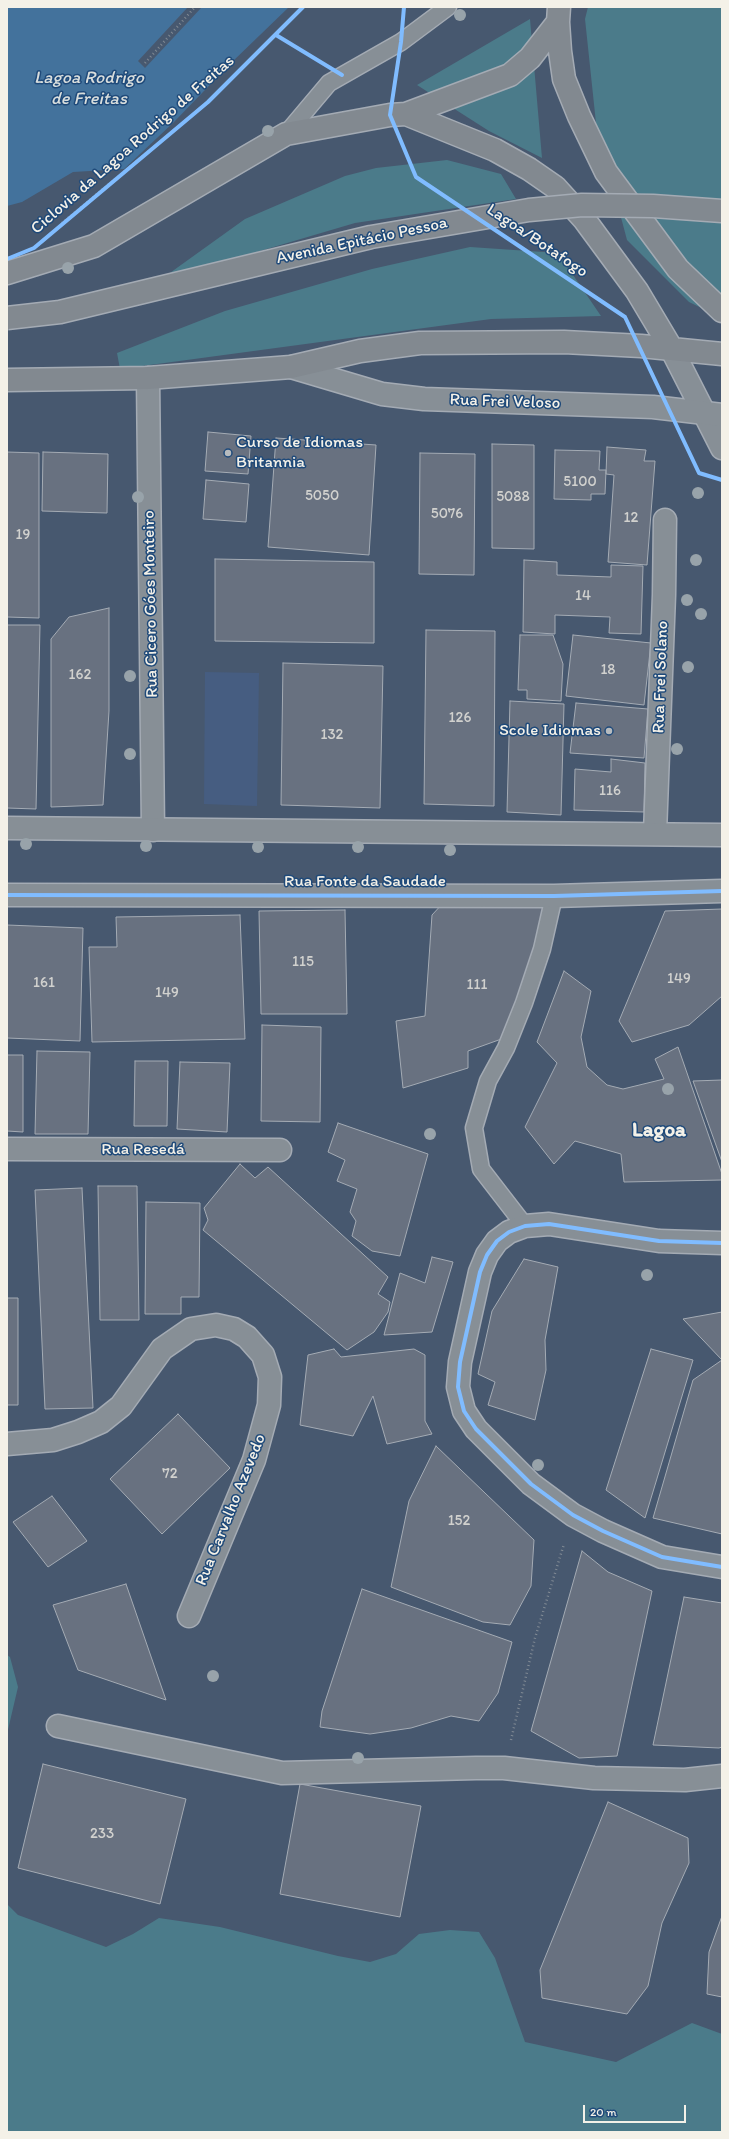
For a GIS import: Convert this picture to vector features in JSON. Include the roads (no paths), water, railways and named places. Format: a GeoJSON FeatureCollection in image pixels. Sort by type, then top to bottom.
{"type":"FeatureCollection","features":[{"type":"Feature","properties":{"kind":"highway"},"geometry":{"type":"LineString","coordinates":[[7,273],[94,246],[286,134],[390,115],[406,114],[510,75],[530,58],[558,14]]}},
{"type":"Feature","properties":{"kind":"highway"},"geometry":{"type":"LineString","coordinates":[[558,14],[564,79],[579,116],[606,172],[678,269],[707,299],[722,311]]}},
{"type":"Feature","properties":{"kind":"highway"},"geometry":{"type":"LineString","coordinates":[[406,114],[495,150],[529,169],[555,187],[584,218],[637,291],[671,348]]}},
{"type":"Feature","properties":{"kind":"highway","name":"Avenida Epitácio Pessoa"},"geometry":{"type":"LineString","coordinates":[[7,318],[60,312],[371,237],[529,210],[582,205],[653,206],[722,211]]}},
{"type":"Feature","properties":{"kind":"highway"},"geometry":{"type":"LineString","coordinates":[[7,380],[148,378],[291,367],[360,351],[420,343],[564,342],[671,348],[722,354]]}},
{"type":"Feature","properties":{"kind":"street"},"geometry":{"type":"LineString","coordinates":[[671,348],[714,414],[722,448]]}},
{"type":"Feature","properties":{"kind":"street","name":"Rua Frei Veloso"},"geometry":{"type":"LineString","coordinates":[[291,367],[382,394],[424,399],[653,407],[714,414]]}},
{"type":"Feature","properties":{"kind":"street","name":"Rua Cicero Góes Monteiro"},"geometry":{"type":"LineString","coordinates":[[148,378],[153,830]]}},
{"type":"Feature","properties":{"kind":"street","name":"Rua Frei Solano"},"geometry":{"type":"LineString","coordinates":[[655,833],[664,602],[664,520]]}},
{"type":"Feature","properties":{"kind":"street"},"geometry":{"type":"LineString","coordinates":[[7,828],[655,833],[722,835]]}},
{"type":"Feature","properties":{"kind":"street","name":"Rua Fonte da Saudade"},"geometry":{"type":"LineString","coordinates":[[7,895],[554,896],[722,891]]}},
{"type":"Feature","properties":{"kind":"street","name":"Rua Resedá"},"geometry":{"type":"LineString","coordinates":[[7,1150],[280,1150]]}},
{"type":"Feature","properties":{"kind":"street"},"geometry":{"type":"LineString","coordinates":[[722,1244],[659,1241],[549,1224],[525,1226],[509,1232],[497,1241],[487,1255],[480,1272],[460,1362],[458,1387],[464,1411],[476,1429],[531,1484],[573,1515],[603,1531],[662,1557],[722,1568]]}},
{"type":"Feature","properties":{"kind":"street","name":"Rua Carvalho Azevedo"},"geometry":{"type":"LineString","coordinates":[[7,1444],[53,1440],[78,1432],[101,1422],[121,1406],[162,1349],[191,1329],[216,1325],[234,1329],[247,1337],[263,1355],[270,1377],[269,1405],[254,1460],[189,1616]]}},
{"type":"Feature","properties":{"kind":"street"},"geometry":{"type":"LineString","coordinates":[[58,1726],[282,1773],[504,1768],[594,1778],[685,1780],[722,1776]]}},
{"type":"Feature","properties":{"kind":"lane"},"geometry":{"type":"LineString","coordinates":[[286,134],[329,83],[401,42],[448,7]]}},
{"type":"Feature","properties":{"kind":"lane"},"geometry":{"type":"LineString","coordinates":[[525,1226],[481,1169],[474,1128],[488,1081],[506,1048],[524,1003],[542,949],[554,896]]}},
{"type":"Feature","properties":{"kind":"water","name":"Lagoa Rodrigo de Freitas"},"geometry":{"type":"Polygon","coordinates":[[[7,7],[289,7],[231,63],[174,122],[124,169],[73,172],[22,202],[7,206],[7,7]]]}},
{"type":"Feature","properties":{"kind":"place","name":"Curso de Idiomas Britannia"},"geometry":{"type":"Point","coordinates":[228,453]}},
{"type":"Feature","properties":{"kind":"place","name":"Scole Idiomas"},"geometry":{"type":"Point","coordinates":[609,731]}},
{"type":"Feature","properties":{"kind":"district","name":"Lagoa"},"geometry":{"type":"Point","coordinates":[659,1131]}}]}
